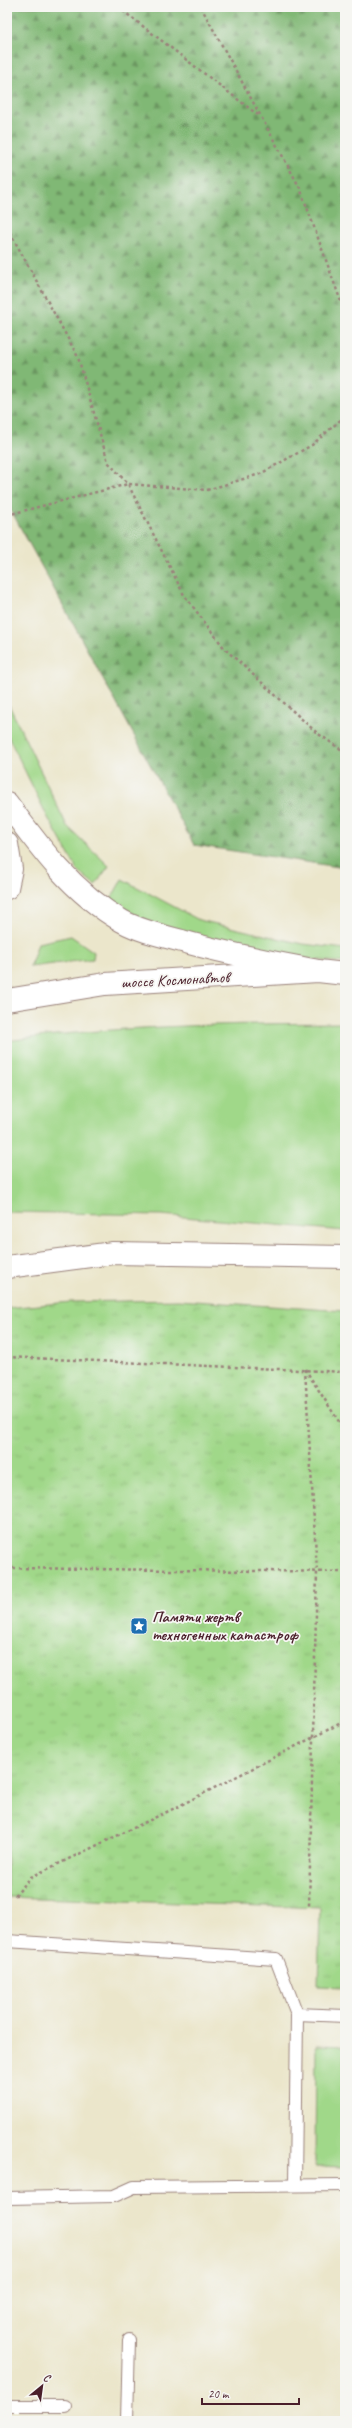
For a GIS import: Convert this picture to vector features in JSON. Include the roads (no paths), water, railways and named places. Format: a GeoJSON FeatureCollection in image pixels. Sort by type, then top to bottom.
{"type":"FeatureCollection","features":[{"type":"Feature","properties":{"kind":"main road"},"geometry":{"type":"LineString","coordinates":[[7,803],[42,851],[78,889],[123,922],[159,935],[226,953],[318,971]]}},
{"type":"Feature","properties":{"kind":"main road"},"geometry":{"type":"LineString","coordinates":[[7,844],[11,869],[7,888]]}},
{"type":"Feature","properties":{"kind":"main road","name":"шоссе Космонавтов"},"geometry":{"type":"LineString","coordinates":[[7,1000],[105,984],[318,971],[345,974]]}},
{"type":"Feature","properties":{"kind":"main road"},"geometry":{"type":"LineString","coordinates":[[7,1267],[113,1253],[345,1257]]}},
{"type":"Feature","properties":{"kind":"lane"},"geometry":{"type":"LineString","coordinates":[[7,1941],[276,1959],[297,2014],[295,2185]]}},
{"type":"Feature","properties":{"kind":"lane"},"geometry":{"type":"LineString","coordinates":[[297,2014],[345,2016]]}},
{"type":"Feature","properties":{"kind":"lane"},"geometry":{"type":"LineString","coordinates":[[7,2198],[114,2196],[134,2186],[345,2185]]}},
{"type":"Feature","properties":{"kind":"lane"},"geometry":{"type":"LineString","coordinates":[[127,2421],[129,2340]]}},
{"type":"Feature","properties":{"kind":"lane"},"geometry":{"type":"LineString","coordinates":[[7,2406],[65,2406]]}},
{"type":"Feature","properties":{"kind":"place","name":"Памяти жертв техногенных катастроф"},"geometry":{"type":"Point","coordinates":[139,1626]}}]}
